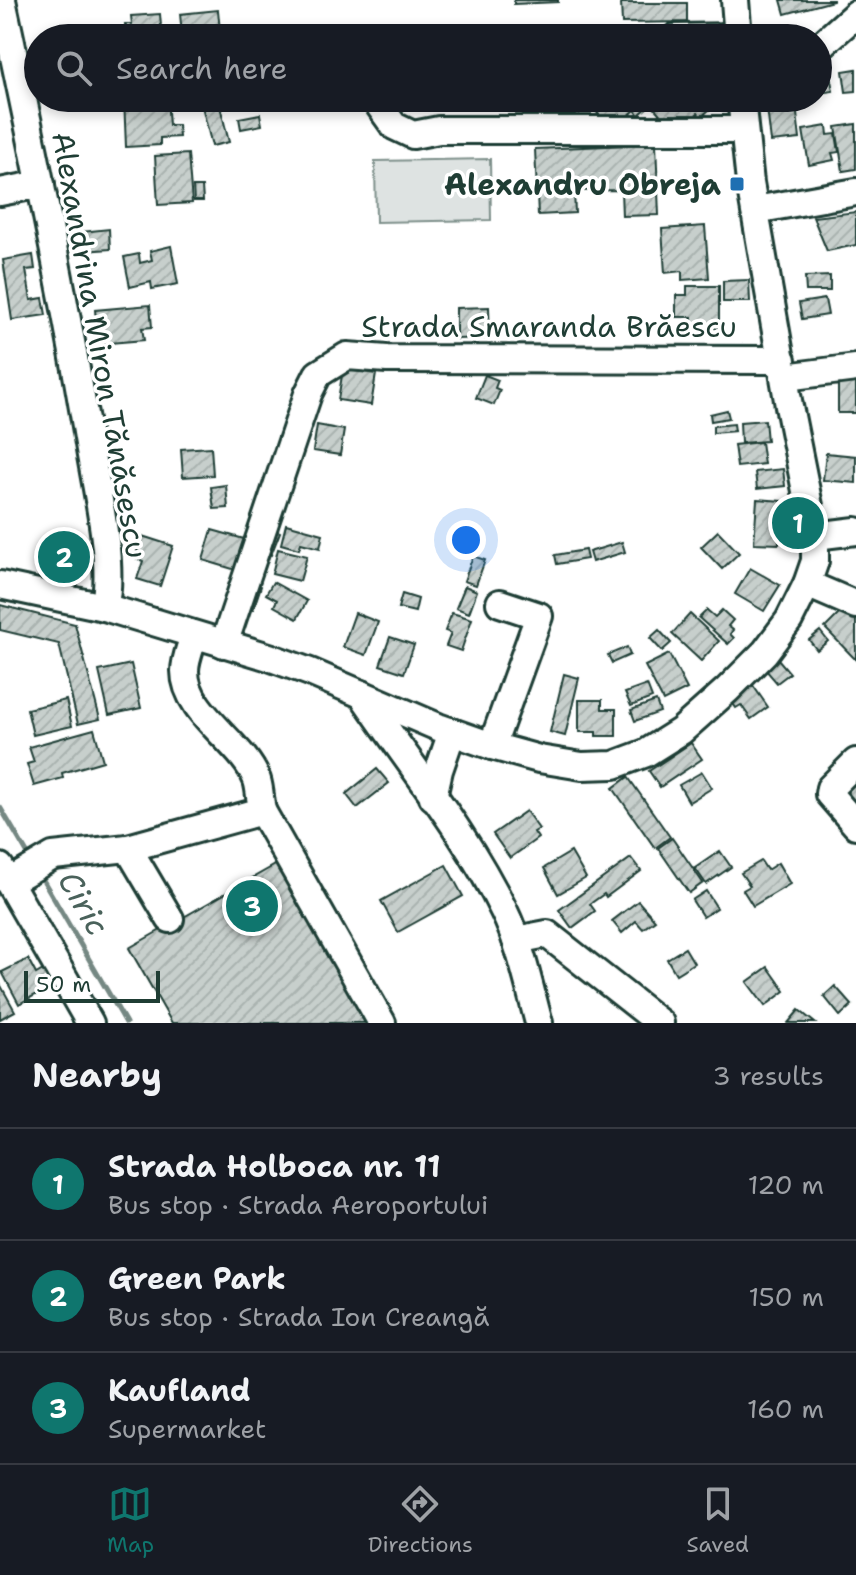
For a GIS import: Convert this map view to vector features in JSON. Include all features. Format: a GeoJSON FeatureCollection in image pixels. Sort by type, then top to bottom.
{"type":"FeatureCollection","features":[{"type":"Feature","properties":{"kind":"street","name":"Alexandrina Miron Tănăsescu"},"geometry":{"type":"LineString","coordinates":[[2,0],[24,104]]}},
{"type":"Feature","properties":{"kind":"street"},"geometry":{"type":"LineString","coordinates":[[735,0],[737,24]]}},
{"type":"Feature","properties":{"kind":"street"},"geometry":{"type":"LineString","coordinates":[[832,35],[856,14]]}},
{"type":"Feature","properties":{"kind":"street","name":"Alexandrina Miron Tănăsescu"},"geometry":{"type":"LineString","coordinates":[[26,112],[69,320],[104,533],[109,592],[104,607]]}},
{"type":"Feature","properties":{"kind":"street"},"geometry":{"type":"LineString","coordinates":[[384,112],[394,126],[413,135],[439,130],[716,112]]}},
{"type":"Feature","properties":{"kind":"street"},"geometry":{"type":"LineString","coordinates":[[0,585],[104,607],[296,667],[452,732],[539,759],[582,766],[614,765],[646,753],[681,731],[765,652],[789,620],[815,561],[815,536],[755,210],[747,112]]}},
{"type":"Feature","properties":{"kind":"street"},"geometry":{"type":"LineString","coordinates":[[0,192],[41,184]]}},
{"type":"Feature","properties":{"kind":"street"},"geometry":{"type":"LineString","coordinates":[[755,210],[856,192]]}},
{"type":"Feature","properties":{"kind":"street","name":"Strada Smaranda Brăescu"},"geometry":{"type":"LineString","coordinates":[[224,644],[308,394],[318,374],[347,356],[856,368]]}},
{"type":"Feature","properties":{"kind":"street"},"geometry":{"type":"LineString","coordinates":[[815,536],[856,531]]}},
{"type":"Feature","properties":{"kind":"street"},"geometry":{"type":"LineString","coordinates":[[807,584],[856,605]]}},
{"type":"Feature","properties":{"kind":"street"},"geometry":{"type":"LineString","coordinates":[[492,746],[539,616],[500,603]]}},
{"type":"Feature","properties":{"kind":"street"},"geometry":{"type":"LineString","coordinates":[[194,635],[185,670],[187,688],[198,707],[257,779],[262,811],[382,1023]]}},
{"type":"Feature","properties":{"kind":"street"},"geometry":{"type":"LineString","coordinates":[[362,694],[494,891],[516,940],[539,1023]]}},
{"type":"Feature","properties":{"kind":"street"},"geometry":{"type":"LineString","coordinates":[[433,797],[452,732]]}},
{"type":"Feature","properties":{"kind":"street"},"geometry":{"type":"LineString","coordinates":[[856,762],[830,788],[829,794],[856,825]]}},
{"type":"Feature","properties":{"kind":"street"},"geometry":{"type":"LineString","coordinates":[[90,1023],[11,874],[53,856],[128,848],[262,811]]}},
{"type":"Feature","properties":{"kind":"street"},"geometry":{"type":"LineString","coordinates":[[128,848],[170,919]]}},
{"type":"Feature","properties":{"kind":"street"},"geometry":{"type":"LineString","coordinates":[[494,891],[513,903],[529,921],[660,1023]]}},
{"type":"Feature","properties":{"kind":"street"},"geometry":{"type":"LineString","coordinates":[[516,940],[551,937]]}},
{"type":"Feature","properties":{"kind":"street"},"geometry":{"type":"LineString","coordinates":[[526,977],[530,958],[551,937]]}},
{"type":"Feature","properties":{"kind":"shaded area"},"geometry":{"type":"Polygon","coordinates":[[[490,159],[491,220],[376,222],[375,161],[490,159]]]}},
{"type":"Feature","properties":{"kind":"building"},"geometry":{"type":"Polygon","coordinates":[[[514,0],[558,0],[558,2],[514,4],[514,0]]]}},
{"type":"Feature","properties":{"kind":"building"},"geometry":{"type":"Polygon","coordinates":[[[781,0],[833,0],[833,1],[785,14],[781,0]]]}},
{"type":"Feature","properties":{"kind":"building"},"geometry":{"type":"Polygon","coordinates":[[[621,3],[687,3],[687,22],[622,23],[621,3]]]}},
{"type":"Feature","properties":{"kind":"building"},"geometry":{"type":"Polygon","coordinates":[[[218,10],[219,24],[181,24],[180,14],[218,10]]]}},
{"type":"Feature","properties":{"kind":"building"},"geometry":{"type":"Polygon","coordinates":[[[160,14],[161,24],[132,24],[131,16],[160,14]]]}},
{"type":"Feature","properties":{"kind":"building"},"geometry":{"type":"Polygon","coordinates":[[[856,69],[856,91],[846,92],[843,71],[856,69]]]}},
{"type":"Feature","properties":{"kind":"building"},"geometry":{"type":"Polygon","coordinates":[[[125,112],[168,112],[169,125],[178,125],[179,137],[160,138],[160,145],[126,147],[125,112]]]}},
{"type":"Feature","properties":{"kind":"building"},"geometry":{"type":"Polygon","coordinates":[[[204,112],[222,112],[229,142],[212,146],[204,112]]]}},
{"type":"Feature","properties":{"kind":"building"},"geometry":{"type":"Polygon","coordinates":[[[532,112],[559,112],[544,125],[532,112]]]}},
{"type":"Feature","properties":{"kind":"building"},"geometry":{"type":"Polygon","coordinates":[[[597,112],[633,112],[624,120],[620,115],[608,125],[597,112]]]}},
{"type":"Feature","properties":{"kind":"building"},"geometry":{"type":"Polygon","coordinates":[[[658,112],[707,112],[701,117],[698,113],[687,122],[683,117],[671,127],[658,112]]]}},
{"type":"Feature","properties":{"kind":"building"},"geometry":{"type":"Polygon","coordinates":[[[767,112],[797,112],[800,139],[771,142],[767,112]]]}},
{"type":"Feature","properties":{"kind":"building"},"geometry":{"type":"Polygon","coordinates":[[[260,114],[262,125],[241,129],[239,118],[260,114]]]}},
{"type":"Feature","properties":{"kind":"building"},"geometry":{"type":"Polygon","coordinates":[[[856,124],[856,169],[843,171],[836,127],[856,124]]]}},
{"type":"Feature","properties":{"kind":"building"},"geometry":{"type":"Polygon","coordinates":[[[827,126],[828,135],[836,134],[839,152],[832,153],[834,160],[809,165],[803,130],[827,126]]]}},
{"type":"Feature","properties":{"kind":"building"},"geometry":{"type":"Polygon","coordinates":[[[656,144],[659,215],[622,216],[621,190],[574,191],[575,213],[538,215],[535,149],[656,144]]]}},
{"type":"Feature","properties":{"kind":"building"},"geometry":{"type":"Polygon","coordinates":[[[188,154],[192,203],[158,205],[155,156],[188,154]]]}},
{"type":"Feature","properties":{"kind":"building"},"geometry":{"type":"Polygon","coordinates":[[[193,187],[202,187],[203,201],[194,201],[193,187]]]}},
{"type":"Feature","properties":{"kind":"building"},"geometry":{"type":"Polygon","coordinates":[[[856,212],[856,245],[827,251],[813,217],[856,212]]]}},
{"type":"Feature","properties":{"kind":"building"},"geometry":{"type":"Polygon","coordinates":[[[705,226],[709,278],[682,280],[682,271],[665,273],[662,229],[705,226]]]}},
{"type":"Feature","properties":{"kind":"building"},"geometry":{"type":"Polygon","coordinates":[[[109,229],[110,249],[84,251],[82,232],[109,229]]]}},
{"type":"Feature","properties":{"kind":"building"},"geometry":{"type":"Polygon","coordinates":[[[171,246],[178,284],[152,289],[151,282],[130,287],[124,257],[139,254],[140,263],[152,260],[150,251],[171,246]]]}},
{"type":"Feature","properties":{"kind":"building"},"geometry":{"type":"Polygon","coordinates":[[[33,255],[35,269],[26,270],[31,300],[43,298],[46,315],[12,320],[3,260],[33,255]]]}},
{"type":"Feature","properties":{"kind":"building"},"geometry":{"type":"Polygon","coordinates":[[[830,276],[830,291],[806,291],[805,277],[830,276]]]}},
{"type":"Feature","properties":{"kind":"building"},"geometry":{"type":"Polygon","coordinates":[[[749,280],[750,302],[723,302],[723,281],[749,280]]]}},
{"type":"Feature","properties":{"kind":"building"},"geometry":{"type":"Polygon","coordinates":[[[687,286],[719,286],[719,328],[692,328],[692,317],[676,317],[676,295],[687,295],[687,286]]]}},
{"type":"Feature","properties":{"kind":"building"},"geometry":{"type":"Polygon","coordinates":[[[825,299],[828,315],[802,319],[799,303],[825,299]]]}},
{"type":"Feature","properties":{"kind":"building"},"geometry":{"type":"Polygon","coordinates":[[[150,305],[152,327],[142,328],[144,340],[98,344],[95,310],[150,305]]]}},
{"type":"Feature","properties":{"kind":"building"},"geometry":{"type":"Polygon","coordinates":[[[489,307],[490,338],[456,339],[456,308],[489,307]]]}},
{"type":"Feature","properties":{"kind":"building"},"geometry":{"type":"Polygon","coordinates":[[[343,369],[376,374],[371,405],[338,400],[343,369]]]}},
{"type":"Feature","properties":{"kind":"building"},"geometry":{"type":"Polygon","coordinates":[[[838,370],[856,370],[856,413],[838,413],[838,370]]]}},
{"type":"Feature","properties":{"kind":"building"},"geometry":{"type":"Polygon","coordinates":[[[485,375],[498,380],[495,388],[500,390],[494,405],[476,398],[485,375]]]}},
{"type":"Feature","properties":{"kind":"building"},"geometry":{"type":"Polygon","coordinates":[[[727,410],[729,418],[711,421],[710,414],[727,410]]]}},
{"type":"Feature","properties":{"kind":"building"},"geometry":{"type":"Polygon","coordinates":[[[765,420],[767,441],[741,443],[740,422],[765,420]]]}},
{"type":"Feature","properties":{"kind":"building"},"geometry":{"type":"Polygon","coordinates":[[[734,424],[735,431],[713,433],[713,426],[734,424]]]}},
{"type":"Feature","properties":{"kind":"building"},"geometry":{"type":"Polygon","coordinates":[[[317,425],[344,430],[340,455],[313,451],[317,425]]]}},
{"type":"Feature","properties":{"kind":"building"},"geometry":{"type":"Polygon","coordinates":[[[761,442],[764,464],[737,467],[734,445],[761,442]]]}},
{"type":"Feature","properties":{"kind":"building"},"geometry":{"type":"Polygon","coordinates":[[[211,447],[213,475],[183,477],[181,449],[211,447]]]}},
{"type":"Feature","properties":{"kind":"building"},"geometry":{"type":"Polygon","coordinates":[[[826,453],[856,456],[856,483],[823,480],[826,453]]]}},
{"type":"Feature","properties":{"kind":"building"},"geometry":{"type":"Polygon","coordinates":[[[783,469],[785,486],[757,489],[755,472],[783,469]]]}},
{"type":"Feature","properties":{"kind":"building"},"geometry":{"type":"Polygon","coordinates":[[[226,485],[228,508],[214,509],[211,487],[226,485]]]}},
{"type":"Feature","properties":{"kind":"building"},"geometry":{"type":"Polygon","coordinates":[[[757,499],[782,501],[779,544],[754,543],[757,499]]]}},
{"type":"Feature","properties":{"kind":"building"},"geometry":{"type":"Polygon","coordinates":[[[286,524],[323,534],[320,548],[301,543],[299,549],[281,544],[286,524]]]}},
{"type":"Feature","properties":{"kind":"building"},"geometry":{"type":"Polygon","coordinates":[[[266,527],[280,532],[271,555],[258,550],[266,527]]]}},
{"type":"Feature","properties":{"kind":"building"},"geometry":{"type":"Polygon","coordinates":[[[212,530],[244,539],[236,570],[203,560],[212,530]]]}},
{"type":"Feature","properties":{"kind":"building"},"geometry":{"type":"Polygon","coordinates":[[[718,531],[739,553],[722,569],[701,547],[718,531]]]}},
{"type":"Feature","properties":{"kind":"building"},"geometry":{"type":"Polygon","coordinates":[[[142,536],[173,546],[160,586],[137,579],[143,561],[135,558],[142,536]]]}},
{"type":"Feature","properties":{"kind":"building"},"geometry":{"type":"Polygon","coordinates":[[[622,542],[625,552],[592,562],[589,552],[622,542]]]}},
{"type":"Feature","properties":{"kind":"building"},"geometry":{"type":"Polygon","coordinates":[[[278,549],[307,556],[300,581],[272,574],[278,549]]]}},
{"type":"Feature","properties":{"kind":"building"},"geometry":{"type":"Polygon","coordinates":[[[585,550],[587,559],[557,564],[555,555],[585,550]]]}},
{"type":"Feature","properties":{"kind":"building"},"geometry":{"type":"Polygon","coordinates":[[[473,556],[485,560],[476,585],[464,581],[473,556]]]}},
{"type":"Feature","properties":{"kind":"building"},"geometry":{"type":"Polygon","coordinates":[[[750,568],[780,585],[764,611],[735,594],[750,568]]]}},
{"type":"Feature","properties":{"kind":"building"},"geometry":{"type":"Polygon","coordinates":[[[250,582],[261,586],[253,610],[241,605],[250,582]]]}},
{"type":"Feature","properties":{"kind":"building"},"geometry":{"type":"Polygon","coordinates":[[[273,582],[307,601],[297,619],[274,606],[277,600],[266,594],[273,582]]]}},
{"type":"Feature","properties":{"kind":"building"},"geometry":{"type":"Polygon","coordinates":[[[465,586],[477,591],[469,613],[456,608],[465,586]]]}},
{"type":"Feature","properties":{"kind":"building"},"geometry":{"type":"Polygon","coordinates":[[[402,594],[418,599],[415,612],[398,608],[402,594]]]}},
{"type":"Feature","properties":{"kind":"building"},"geometry":{"type":"Polygon","coordinates":[[[0,605],[75,624],[100,719],[78,724],[59,644],[0,630],[0,605]]]}},
{"type":"Feature","properties":{"kind":"building"},"geometry":{"type":"Polygon","coordinates":[[[848,605],[856,613],[856,660],[825,628],[848,605]]]}},
{"type":"Feature","properties":{"kind":"building"},"geometry":{"type":"Polygon","coordinates":[[[707,610],[715,617],[722,610],[733,620],[728,626],[733,630],[730,634],[734,638],[728,644],[699,618],[707,610]]]}},
{"type":"Feature","properties":{"kind":"building"},"geometry":{"type":"Polygon","coordinates":[[[355,613],[378,622],[366,655],[343,647],[355,613]]]}},
{"type":"Feature","properties":{"kind":"building"},"geometry":{"type":"Polygon","coordinates":[[[452,613],[472,619],[461,651],[446,646],[451,633],[445,631],[452,613]]]}},
{"type":"Feature","properties":{"kind":"building"},"geometry":{"type":"Polygon","coordinates":[[[690,614],[719,641],[701,661],[672,634],[690,614]]]}},
{"type":"Feature","properties":{"kind":"building"},"geometry":{"type":"Polygon","coordinates":[[[659,630],[671,643],[662,651],[650,638],[659,630]]]}},
{"type":"Feature","properties":{"kind":"building"},"geometry":{"type":"Polygon","coordinates":[[[820,631],[828,641],[817,650],[809,640],[820,631]]]}},
{"type":"Feature","properties":{"kind":"building"},"geometry":{"type":"Polygon","coordinates":[[[390,637],[414,645],[404,673],[380,665],[390,637]]]}},
{"type":"Feature","properties":{"kind":"building"},"geometry":{"type":"Polygon","coordinates":[[[627,647],[630,655],[612,663],[608,655],[627,647]]]}},
{"type":"Feature","properties":{"kind":"building"},"geometry":{"type":"Polygon","coordinates":[[[772,652],[790,673],[777,683],[759,662],[772,652]]]}},
{"type":"Feature","properties":{"kind":"building"},"geometry":{"type":"Polygon","coordinates":[[[669,654],[687,689],[663,701],[645,666],[669,654]]]}},
{"type":"Feature","properties":{"kind":"building"},"geometry":{"type":"Polygon","coordinates":[[[131,664],[141,708],[109,715],[99,671],[131,664]]]}},
{"type":"Feature","properties":{"kind":"building"},"geometry":{"type":"Polygon","coordinates":[[[564,674],[579,678],[565,736],[550,732],[564,674]]]}},
{"type":"Feature","properties":{"kind":"building"},"geometry":{"type":"Polygon","coordinates":[[[752,684],[768,707],[751,719],[741,705],[736,708],[727,695],[752,684]]]}},
{"type":"Feature","properties":{"kind":"building"},"geometry":{"type":"Polygon","coordinates":[[[647,685],[652,698],[631,706],[625,693],[647,685]]]}},
{"type":"Feature","properties":{"kind":"building"},"geometry":{"type":"Polygon","coordinates":[[[66,700],[72,726],[33,735],[27,709],[66,700]]]}},
{"type":"Feature","properties":{"kind":"building"},"geometry":{"type":"Polygon","coordinates":[[[579,700],[602,700],[602,709],[616,709],[616,736],[579,732],[579,700]]]}},
{"type":"Feature","properties":{"kind":"building"},"geometry":{"type":"Polygon","coordinates":[[[656,701],[660,712],[635,721],[631,710],[656,701]]]}},
{"type":"Feature","properties":{"kind":"building"},"geometry":{"type":"Polygon","coordinates":[[[94,729],[103,761],[62,773],[63,778],[34,786],[27,764],[34,762],[29,747],[94,729]]]}},
{"type":"Feature","properties":{"kind":"building"},"geometry":{"type":"Polygon","coordinates":[[[691,743],[702,759],[660,787],[649,771],[691,743]]]}},
{"type":"Feature","properties":{"kind":"building"},"geometry":{"type":"Polygon","coordinates":[[[377,769],[389,783],[357,808],[346,794],[377,769]]]}},
{"type":"Feature","properties":{"kind":"building"},"geometry":{"type":"Polygon","coordinates":[[[702,772],[712,788],[689,802],[679,785],[702,772]]]}},
{"type":"Feature","properties":{"kind":"building"},"geometry":{"type":"Polygon","coordinates":[[[856,775],[856,815],[836,793],[856,775]]]}},
{"type":"Feature","properties":{"kind":"building"},"geometry":{"type":"Polygon","coordinates":[[[628,777],[670,837],[655,848],[613,788],[628,777]]]}},
{"type":"Feature","properties":{"kind":"building"},"geometry":{"type":"Polygon","coordinates":[[[526,811],[539,829],[534,832],[538,838],[510,858],[493,834],[526,811]]]}},
{"type":"Feature","properties":{"kind":"building"},"geometry":{"type":"Polygon","coordinates":[[[672,838],[703,883],[689,893],[658,848],[672,838]]]}},
{"type":"Feature","properties":{"kind":"building"},"geometry":{"type":"Polygon","coordinates":[[[720,851],[731,867],[706,884],[695,868],[720,851]]]}},
{"type":"Feature","properties":{"kind":"building"},"geometry":{"type":"Polygon","coordinates":[[[571,852],[586,878],[558,894],[544,868],[571,852]]]}},
{"type":"Feature","properties":{"kind":"building"},"geometry":{"type":"Polygon","coordinates":[[[631,858],[641,871],[606,897],[604,894],[590,904],[595,911],[572,928],[559,910],[631,858]]]}},
{"type":"Feature","properties":{"kind":"building"},"geometry":{"type":"Polygon","coordinates":[[[761,861],[767,870],[778,863],[790,884],[753,906],[743,890],[750,886],[741,873],[761,861]]]}},
{"type":"Feature","properties":{"kind":"building"},"geometry":{"type":"Polygon","coordinates":[[[277,864],[368,1023],[172,1023],[129,948],[277,864]]]}},
{"type":"Feature","properties":{"kind":"building"},"geometry":{"type":"Polygon","coordinates":[[[446,865],[463,896],[398,932],[381,901],[446,865]]]}},
{"type":"Feature","properties":{"kind":"building"},"geometry":{"type":"Polygon","coordinates":[[[706,891],[717,908],[703,917],[692,900],[706,891]]]}},
{"type":"Feature","properties":{"kind":"building"},"geometry":{"type":"Polygon","coordinates":[[[638,901],[655,920],[643,929],[636,921],[622,933],[612,921],[638,901]]]}},
{"type":"Feature","properties":{"kind":"building"},"geometry":{"type":"Polygon","coordinates":[[[685,948],[694,963],[676,974],[667,959],[685,948]]]}},
{"type":"Feature","properties":{"kind":"building"},"geometry":{"type":"Polygon","coordinates":[[[28,959],[36,974],[43,970],[52,986],[19,1004],[2,972],[28,959]]]}},
{"type":"Feature","properties":{"kind":"building"},"geometry":{"type":"Polygon","coordinates":[[[768,967],[785,991],[765,1006],[747,982],[768,967]]]}},
{"type":"Feature","properties":{"kind":"building"},"geometry":{"type":"Polygon","coordinates":[[[0,984],[15,1011],[0,1019],[0,984]]]}},
{"type":"Feature","properties":{"kind":"building"},"geometry":{"type":"Polygon","coordinates":[[[835,986],[852,1005],[840,1016],[824,996],[835,986]]]}},
{"type":"Feature","properties":{"kind":"building"},"geometry":{"type":"Polygon","coordinates":[[[799,1010],[815,1023],[788,1023],[799,1010]]]}},
{"type":"Feature","properties":{"kind":"waterway","name":"Ciric"},"geometry":{"type":"LineString","coordinates":[[0,807],[30,858]]}},
{"type":"Feature","properties":{"kind":"waterway","name":"Ciric"},"geometry":{"type":"LineString","coordinates":[[39,873],[126,1023]]}},
{"type":"Feature","properties":{"kind":"place","name":"Alexandru Obreja"},"geometry":{"type":"Point","coordinates":[737,184]}},
{"type":"Feature","properties":{"kind":"place","name":"Strada Holboca nr. 11"},"geometry":{"type":"Point","coordinates":[798,523]}},
{"type":"Feature","properties":{"kind":"place","name":"Green Park"},"geometry":{"type":"Point","coordinates":[64,557]}},
{"type":"Feature","properties":{"kind":"place","name":"Kaufland"},"geometry":{"type":"Point","coordinates":[252,906]}}]}
